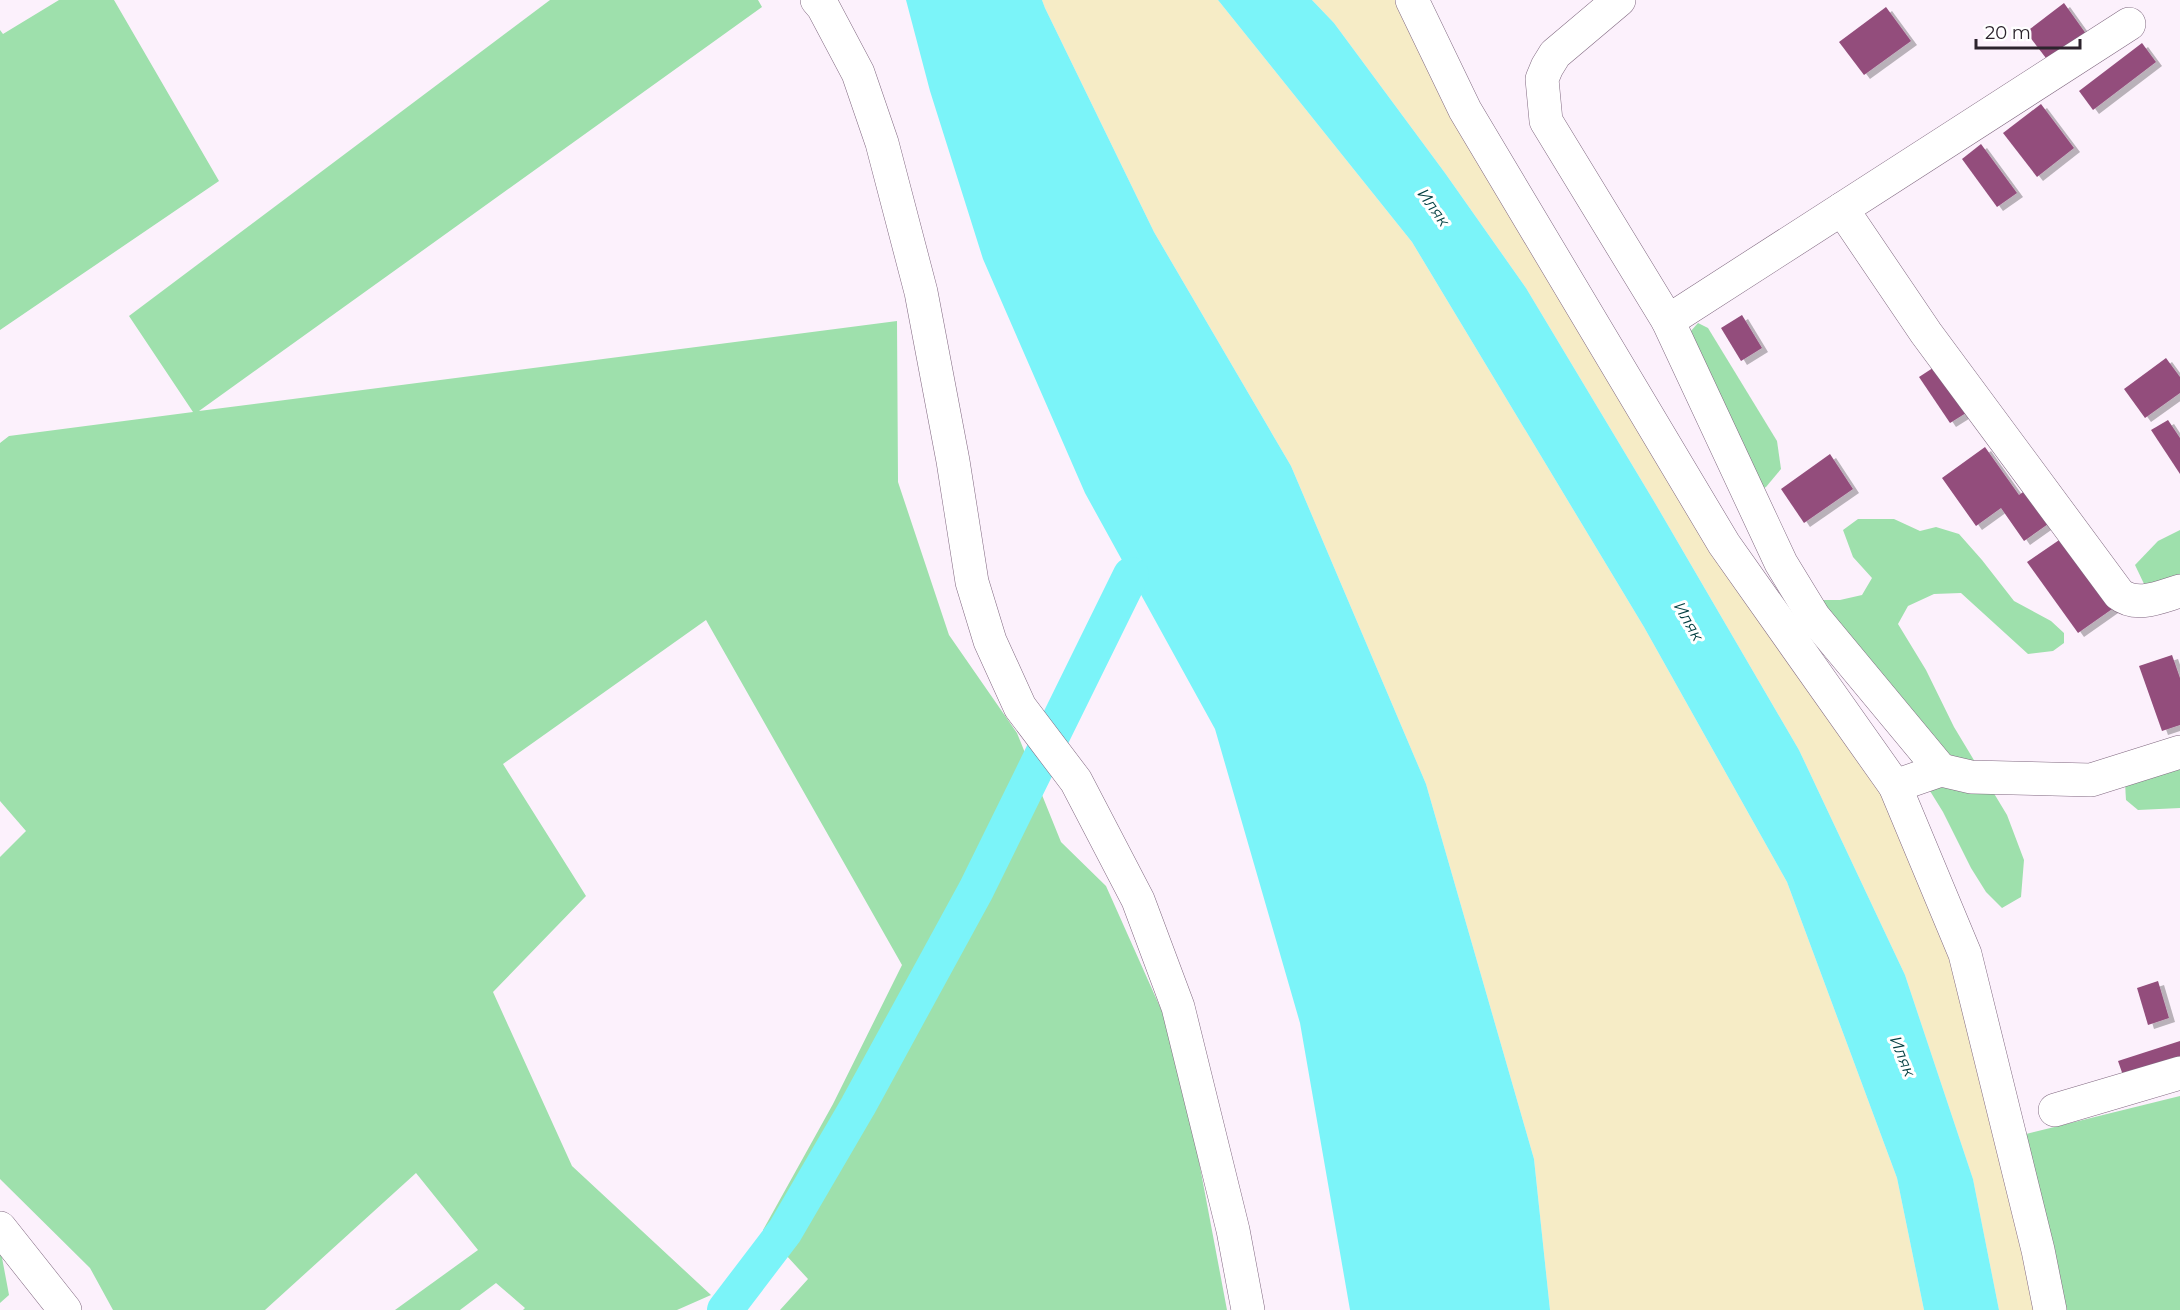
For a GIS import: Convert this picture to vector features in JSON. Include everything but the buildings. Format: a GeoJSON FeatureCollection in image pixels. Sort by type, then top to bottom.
{"type":"FeatureCollection","features":[{"type":"Feature","properties":{"kind":"street"},"geometry":{"type":"LineString","coordinates":[[817,0],[823,7],[858,73],[882,143],[921,292],[953,461],[972,582],[990,641],[1020,707],[1076,781],[1138,900],[1178,1007],[1233,1230],[1248,1310]]}},
{"type":"Feature","properties":{"kind":"street"},"geometry":{"type":"LineString","coordinates":[[1412,0],[1465,110],[1724,544],[1894,786],[1965,954],[2038,1250],[2050,1310]]}},
{"type":"Feature","properties":{"kind":"street"},"geometry":{"type":"LineString","coordinates":[[1619,0],[1555,54],[1547,67],[1542,79],[1546,121],[1668,321],[1781,563],[1814,617],[1941,770]]}},
{"type":"Feature","properties":{"kind":"street"},"geometry":{"type":"LineString","coordinates":[[1668,321],[2128,24]]}},
{"type":"Feature","properties":{"kind":"street"},"geometry":{"type":"LineString","coordinates":[[1842,209],[1926,333],[2119,594],[2126,600],[2136,602],[2180,591]]}},
{"type":"Feature","properties":{"kind":"street"},"geometry":{"type":"LineString","coordinates":[[1894,786],[1941,770],[1971,777],[2091,780],[2180,752]]}},
{"type":"Feature","properties":{"kind":"street"},"geometry":{"type":"LineString","coordinates":[[2055,1110],[2180,1073]]}},
{"type":"Feature","properties":{"kind":"street"},"geometry":{"type":"LineString","coordinates":[[0,1228],[65,1310]]}},
{"type":"Feature","properties":{"kind":"green space"},"geometry":{"type":"Polygon","coordinates":[[[59,0],[114,0],[219,181],[0,330],[0,30],[3,34],[59,0]]]}},
{"type":"Feature","properties":{"kind":"green space"},"geometry":{"type":"Polygon","coordinates":[[[550,0],[758,0],[762,7],[199,411],[897,321],[898,482],[949,635],[1017,733],[1061,842],[1106,886],[1177,1045],[1227,1310],[780,1310],[808,1279],[763,1230],[833,1104],[902,965],[706,620],[503,764],[586,896],[493,992],[572,1166],[711,1295],[677,1310],[523,1310],[525,1308],[496,1283],[460,1310],[395,1310],[478,1250],[416,1173],[265,1310],[113,1310],[90,1268],[0,1179],[0,857],[26,831],[0,801],[0,443],[9,436],[193,412],[129,316],[550,0]]]}},
{"type":"Feature","properties":{"kind":"green space"},"geometry":{"type":"Polygon","coordinates":[[[1698,323],[1708,328],[1777,441],[1781,469],[1766,487],[1753,492],[1690,332],[1698,323]]]}},
{"type":"Feature","properties":{"kind":"green space"},"geometry":{"type":"Polygon","coordinates":[[[1858,519],[1894,519],[1920,531],[1936,527],[1959,534],[2014,601],[2051,621],[2064,633],[2064,643],[2053,651],[2028,654],[1961,593],[1934,594],[1908,606],[1898,624],[1926,670],[1954,727],[2007,815],[2024,860],[2021,897],[2002,908],[1986,892],[1971,868],[1943,812],[1891,728],[1819,600],[1840,600],[1862,595],[1872,578],[1853,557],[1843,530],[1858,519]]]}},
{"type":"Feature","properties":{"kind":"green space"},"geometry":{"type":"Polygon","coordinates":[[[2180,530],[2180,585],[2146,588],[2135,565],[2158,541],[2180,530]]]}},
{"type":"Feature","properties":{"kind":"green space"},"geometry":{"type":"Polygon","coordinates":[[[2180,764],[2180,808],[2138,810],[2126,800],[2125,783],[2180,764]]]}},
{"type":"Feature","properties":{"kind":"green space"},"geometry":{"type":"Polygon","coordinates":[[[2180,1096],[2180,1310],[2057,1310],[2018,1136],[2180,1096]]]}},
{"type":"Feature","properties":{"kind":"green space"},"geometry":{"type":"Polygon","coordinates":[[[0,1247],[9,1295],[0,1303],[0,1247]]]}},
{"type":"Feature","properties":{"kind":"sand"},"geometry":{"type":"Polygon","coordinates":[[[1042,0],[1218,0],[1412,242],[1644,627],[1787,882],[1897,1178],[1924,1310],[1550,1310],[1534,1159],[1426,784],[1291,466],[1154,232],[1042,0]]]}},
{"type":"Feature","properties":{"kind":"sand"},"geometry":{"type":"Polygon","coordinates":[[[1312,0],[1419,0],[1501,170],[1940,867],[2057,1310],[1999,1310],[1973,1179],[1905,975],[1799,750],[1526,288],[1445,173],[1334,23],[1312,0]]]}},
{"type":"Feature","properties":{"kind":"water"},"geometry":{"type":"Polygon","coordinates":[[[906,0],[1042,0],[1154,232],[1291,466],[1426,784],[1534,1159],[1550,1310],[1350,1310],[1300,1023],[1215,729],[1085,493],[983,259],[930,91],[906,0]]]}},
{"type":"Feature","properties":{"kind":"water","name":"Иляк"},"geometry":{"type":"Polygon","coordinates":[[[1218,0],[1312,0],[1334,23],[1445,173],[1526,288],[1655,503],[1799,750],[1905,975],[1973,1179],[1999,1310],[1924,1310],[1897,1178],[1787,882],[1644,627],[1412,242],[1218,0]]]}},
{"type":"Feature","properties":{"kind":"waterway"},"geometry":{"type":"LineString","coordinates":[[725,1310],[785,1231],[858,1106],[976,890],[1131,575]]}}]}
